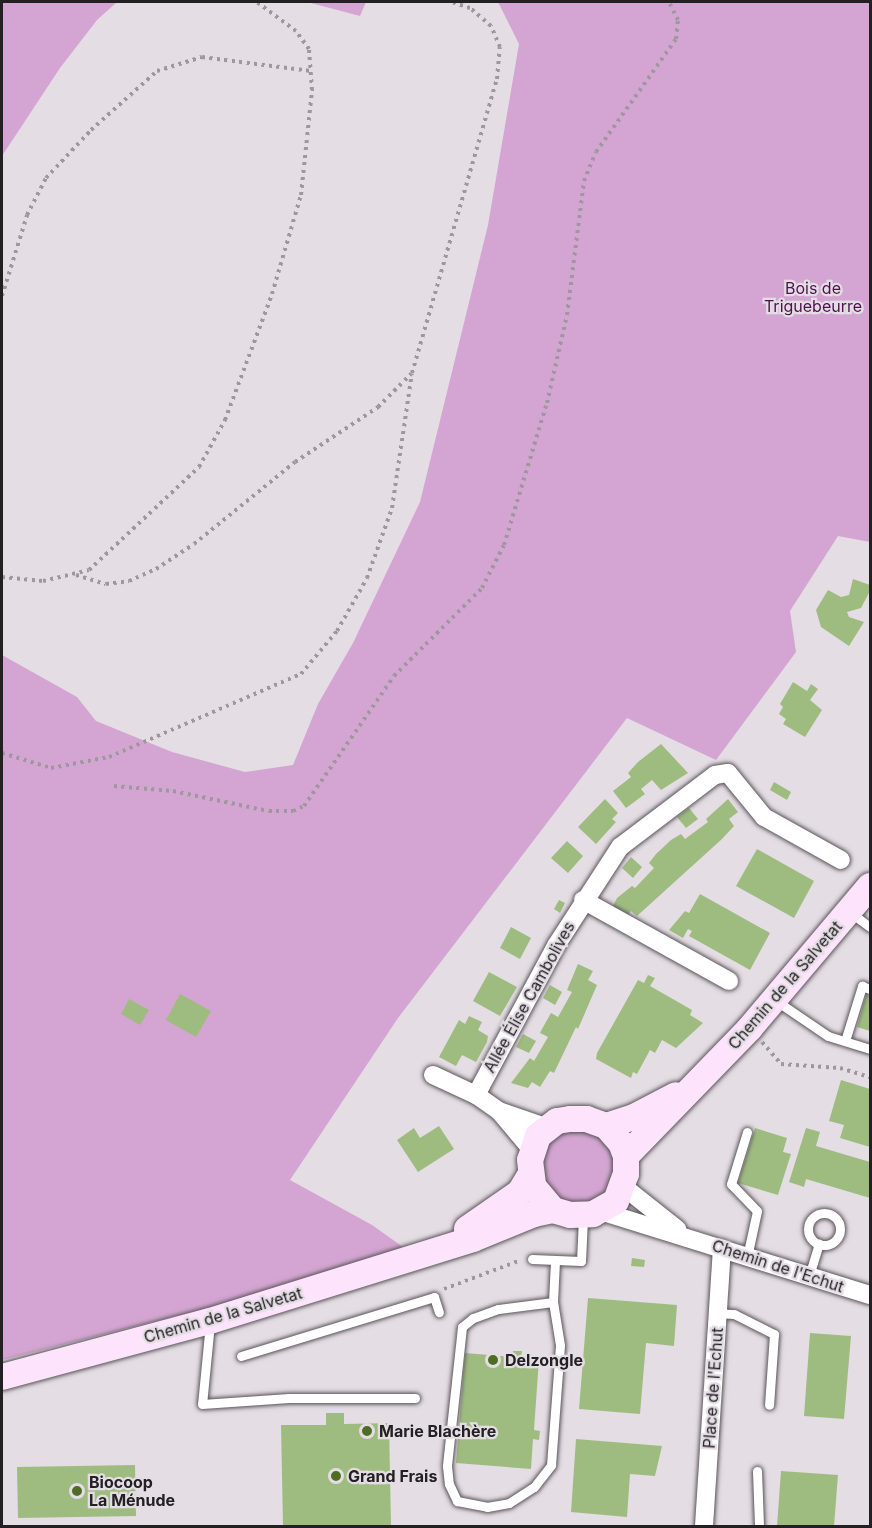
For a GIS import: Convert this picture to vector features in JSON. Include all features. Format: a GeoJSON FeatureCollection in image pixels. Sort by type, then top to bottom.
{"type":"FeatureCollection","features":[{"type":"Feature","properties":{"kind":"main road","name":"Chemin de la Salvetat"},"geometry":{"type":"LineString","coordinates":[[626,1156],[750,1028],[870,886]]}},
{"type":"Feature","properties":{"kind":"main road","name":"Chemin de la Salvetat"},"geometry":{"type":"LineString","coordinates":[[606,1126],[634,1117],[698,1084]]}},
{"type":"Feature","properties":{"kind":"main road"},"geometry":{"type":"LineString","coordinates":[[531,1161],[533,1186],[553,1210],[591,1213],[616,1201],[624,1187],[626,1156],[606,1126],[587,1119],[570,1119],[548,1128]]}},
{"type":"Feature","properties":{"kind":"main road","name":"Chemin de la Salvetat"},"geometry":{"type":"LineString","coordinates":[[442,1246],[520,1192],[531,1161],[548,1128]]}},
{"type":"Feature","properties":{"kind":"main road","name":"Chemin de la Salvetat"},"geometry":{"type":"LineString","coordinates":[[2,1377],[210,1321],[442,1246],[473,1239],[553,1210]]}},
{"type":"Feature","properties":{"kind":"street","name":"Allée Élise Cambolives"},"geometry":{"type":"LineString","coordinates":[[476,1095],[583,900],[620,847],[715,775],[728,773],[764,817],[841,860]]}},
{"type":"Feature","properties":{"kind":"street"},"geometry":{"type":"LineString","coordinates":[[583,900],[729,981]]}},
{"type":"Feature","properties":{"kind":"street"},"geometry":{"type":"LineString","coordinates":[[433,1075],[476,1095],[499,1111],[548,1128]]}},
{"type":"Feature","properties":{"kind":"street"},"geometry":{"type":"LineString","coordinates":[[499,1111],[531,1161]]}},
{"type":"Feature","properties":{"kind":"street","name":"Chemin de l'Echut"},"geometry":{"type":"LineString","coordinates":[[624,1187],[686,1236]]}},
{"type":"Feature","properties":{"kind":"street","name":"Chemin de l'Echut"},"geometry":{"type":"LineString","coordinates":[[591,1213],[686,1236],[870,1295]]}},
{"type":"Feature","properties":{"kind":"street","name":"Place de l'Echut"},"geometry":{"type":"LineString","coordinates":[[704,1527],[722,1249]]}},
{"type":"Feature","properties":{"kind":"lane"},"geometry":{"type":"LineString","coordinates":[[849,911],[870,927]]}},
{"type":"Feature","properties":{"kind":"lane"},"geometry":{"type":"LineString","coordinates":[[845,1041],[862,986],[870,989]]}},
{"type":"Feature","properties":{"kind":"lane"},"geometry":{"type":"LineString","coordinates":[[774,1000],[828,1036],[870,1049]]}},
{"type":"Feature","properties":{"kind":"lane"},"geometry":{"type":"LineString","coordinates":[[747,1132],[731,1184],[757,1211],[747,1257]]}},
{"type":"Feature","properties":{"kind":"lane"},"geometry":{"type":"LineString","coordinates":[[532,1259],[581,1262],[591,1213]]}},
{"type":"Feature","properties":{"kind":"lane"},"geometry":{"type":"LineString","coordinates":[[809,1276],[819,1243]]}},
{"type":"Feature","properties":{"kind":"lane"},"geometry":{"type":"LineString","coordinates":[[553,1302],[498,1309],[462,1327],[447,1466],[449,1484],[457,1501],[487,1506],[509,1503],[534,1487],[551,1465],[560,1345],[553,1302],[555,1261]]}},
{"type":"Feature","properties":{"kind":"lane"},"geometry":{"type":"LineString","coordinates":[[241,1356],[434,1297],[439,1312]]}},
{"type":"Feature","properties":{"kind":"lane"},"geometry":{"type":"LineString","coordinates":[[718,1313],[734,1314],[774,1334],[769,1405]]}},
{"type":"Feature","properties":{"kind":"lane"},"geometry":{"type":"LineString","coordinates":[[210,1321],[202,1404],[289,1398],[415,1398]]}},
{"type":"Feature","properties":{"kind":"lane"},"geometry":{"type":"LineString","coordinates":[[757,1472],[759,1527]]}},
{"type":"Feature","properties":{"kind":"path"},"geometry":{"type":"LineString","coordinates":[[2,577],[43,581],[89,570],[143,515],[175,493],[199,467],[225,420],[272,294],[301,195],[312,90],[309,49],[296,31],[256,2]]}},
{"type":"Feature","properties":{"kind":"path"},"geometry":{"type":"LineString","coordinates":[[2,753],[51,768],[83,764],[301,674],[337,631],[367,578],[392,508],[412,373],[500,58],[491,26],[470,9],[452,2]]}},
{"type":"Feature","properties":{"kind":"path"},"geometry":{"type":"LineString","coordinates":[[114,786],[173,791],[269,811],[293,811],[304,806],[394,676],[482,588],[504,545],[547,403],[567,315],[584,181],[596,152],[676,39],[678,20],[669,2]]}},
{"type":"Feature","properties":{"kind":"path"},"geometry":{"type":"LineString","coordinates":[[2,296],[27,215],[46,178],[91,130],[157,71],[202,57],[310,71]]}},
{"type":"Feature","properties":{"kind":"path"},"geometry":{"type":"LineString","coordinates":[[75,575],[106,584],[129,582],[156,569],[194,544],[295,462],[378,407],[412,373]]}},
{"type":"Feature","properties":{"kind":"path"},"geometry":{"type":"LineString","coordinates":[[750,1028],[781,1064],[840,1068],[870,1077]]}},
{"type":"Feature","properties":{"kind":"path"},"geometry":{"type":"LineString","coordinates":[[434,1297],[440,1291],[508,1264],[532,1259]]}},
{"type":"Feature","properties":{"kind":"green space"},"geometry":{"type":"Polygon","coordinates":[[[2,2],[117,2],[97,20],[60,68],[2,156],[2,2]]]}},
{"type":"Feature","properties":{"kind":"green space"},"geometry":{"type":"Polygon","coordinates":[[[307,2],[366,2],[360,16],[307,2]]]}},
{"type":"Feature","properties":{"kind":"green space","name":"Bois de Triguebeurre"},"geometry":{"type":"Polygon","coordinates":[[[498,2],[870,2],[870,542],[838,536],[790,611],[796,652],[716,760],[627,718],[398,1018],[290,1180],[372,1225],[403,1247],[235,1301],[2,1360],[2,655],[77,697],[96,721],[172,752],[245,772],[293,765],[318,704],[353,643],[420,502],[488,225],[519,44],[498,2]]]}},
{"type":"Feature","properties":{"kind":"green space"},"geometry":{"type":"Polygon","coordinates":[[[579,1129],[593,1132],[605,1140],[613,1152],[616,1166],[613,1180],[605,1192],[593,1200],[579,1203],[565,1200],[553,1192],[545,1180],[542,1166],[545,1152],[553,1140],[565,1132],[579,1129]]]}},
{"type":"Feature","properties":{"kind":"building"},"geometry":{"type":"Polygon","coordinates":[[[853,579],[870,585],[870,591],[861,608],[847,612],[849,617],[864,622],[849,646],[821,627],[816,610],[828,590],[841,597],[849,595],[853,579]]]}},
{"type":"Feature","properties":{"kind":"building"},"geometry":{"type":"Polygon","coordinates":[[[793,682],[807,691],[811,684],[818,689],[810,700],[822,710],[805,737],[783,724],[786,719],[779,714],[783,707],[780,704],[793,682]]]}},
{"type":"Feature","properties":{"kind":"building"},"geometry":{"type":"Polygon","coordinates":[[[661,744],[688,773],[661,790],[652,780],[641,789],[645,794],[626,808],[613,791],[631,777],[628,773],[638,762],[661,744]]]}},
{"type":"Feature","properties":{"kind":"building"},"geometry":{"type":"Polygon","coordinates":[[[774,782],[791,792],[787,800],[770,790],[774,782]]]}},
{"type":"Feature","properties":{"kind":"building"},"geometry":{"type":"Polygon","coordinates":[[[605,799],[618,813],[612,819],[616,822],[596,844],[578,827],[605,799]]]}},
{"type":"Feature","properties":{"kind":"building"},"geometry":{"type":"Polygon","coordinates":[[[728,799],[738,812],[729,819],[734,826],[722,839],[637,916],[631,911],[626,918],[611,910],[617,898],[632,886],[635,888],[654,868],[649,863],[656,854],[671,840],[681,834],[685,839],[708,822],[706,819],[728,799]]]}},
{"type":"Feature","properties":{"kind":"building"},"geometry":{"type":"Polygon","coordinates":[[[689,808],[698,819],[686,828],[677,817],[689,808]]]}},
{"type":"Feature","properties":{"kind":"building"},"geometry":{"type":"Polygon","coordinates":[[[567,841],[583,856],[568,873],[551,858],[567,841]]]}},
{"type":"Feature","properties":{"kind":"building"},"geometry":{"type":"Polygon","coordinates":[[[757,849],[814,881],[794,918],[736,886],[757,849]]]}},
{"type":"Feature","properties":{"kind":"building"},"geometry":{"type":"Polygon","coordinates":[[[631,857],[642,867],[633,878],[622,868],[631,857]]]}},
{"type":"Feature","properties":{"kind":"building"},"geometry":{"type":"Polygon","coordinates":[[[700,894],[770,933],[750,970],[689,936],[692,931],[688,929],[683,938],[669,930],[685,911],[689,913],[700,894]]]}},
{"type":"Feature","properties":{"kind":"building"},"geometry":{"type":"Polygon","coordinates":[[[559,900],[565,903],[560,913],[554,909],[559,900]]]}},
{"type":"Feature","properties":{"kind":"building"},"geometry":{"type":"Polygon","coordinates":[[[511,927],[531,938],[520,959],[500,948],[511,927]]]}},
{"type":"Feature","properties":{"kind":"building"},"geometry":{"type":"Polygon","coordinates":[[[578,964],[593,971],[588,980],[597,985],[578,1029],[576,1027],[554,1073],[550,1071],[540,1087],[532,1082],[528,1088],[511,1083],[530,1058],[534,1061],[548,1037],[540,1033],[551,1013],[558,1017],[572,992],[567,990],[578,964]]]}},
{"type":"Feature","properties":{"kind":"building"},"geometry":{"type":"Polygon","coordinates":[[[489,972],[517,987],[500,1016],[473,1001],[489,972]]]}},
{"type":"Feature","properties":{"kind":"building"},"geometry":{"type":"Polygon","coordinates":[[[648,975],[655,978],[650,986],[692,1010],[690,1015],[703,1023],[676,1048],[662,1040],[655,1053],[650,1050],[637,1074],[633,1072],[631,1078],[596,1059],[597,1053],[638,980],[644,983],[648,975]]]}},
{"type":"Feature","properties":{"kind":"building"},"geometry":{"type":"Polygon","coordinates":[[[550,985],[562,992],[555,1005],[543,998],[550,985]]]}},
{"type":"Feature","properties":{"kind":"building"},"geometry":{"type":"Polygon","coordinates":[[[180,994],[211,1011],[196,1037],[166,1020],[180,994]]]}},
{"type":"Feature","properties":{"kind":"building"},"geometry":{"type":"Polygon","coordinates":[[[866,995],[870,997],[870,1031],[857,1027],[866,995]]]}},
{"type":"Feature","properties":{"kind":"building"},"geometry":{"type":"Polygon","coordinates":[[[129,999],[149,1010],[140,1025],[121,1014],[129,999]]]}},
{"type":"Feature","properties":{"kind":"building"},"geometry":{"type":"Polygon","coordinates":[[[469,1016],[482,1022],[478,1030],[488,1036],[487,1042],[476,1062],[462,1055],[456,1066],[439,1057],[459,1020],[465,1024],[469,1016]]]}},
{"type":"Feature","properties":{"kind":"building"},"geometry":{"type":"Polygon","coordinates":[[[523,1034],[536,1041],[529,1053],[516,1047],[523,1034]]]}},
{"type":"Feature","properties":{"kind":"building"},"geometry":{"type":"Polygon","coordinates":[[[841,1080],[870,1089],[870,1147],[840,1138],[844,1125],[829,1121],[841,1080]]]}},
{"type":"Feature","properties":{"kind":"building"},"geometry":{"type":"Polygon","coordinates":[[[439,1126],[454,1149],[418,1172],[397,1140],[414,1128],[420,1138],[439,1126]]]}},
{"type":"Feature","properties":{"kind":"building"},"geometry":{"type":"Polygon","coordinates":[[[755,1128],[787,1138],[783,1152],[791,1154],[778,1195],[738,1183],[755,1128]]]}},
{"type":"Feature","properties":{"kind":"building"},"geometry":{"type":"Polygon","coordinates":[[[806,1128],[820,1132],[816,1146],[870,1162],[870,1198],[806,1179],[804,1187],[789,1182],[806,1128]]]}},
{"type":"Feature","properties":{"kind":"building"},"geometry":{"type":"Polygon","coordinates":[[[632,1258],[645,1260],[644,1267],[631,1266],[632,1258]]]}},
{"type":"Feature","properties":{"kind":"building"},"geometry":{"type":"Polygon","coordinates":[[[588,1298],[677,1305],[674,1346],[646,1343],[640,1414],[579,1409],[588,1298]]]}},
{"type":"Feature","properties":{"kind":"building"},"geometry":{"type":"Polygon","coordinates":[[[810,1333],[851,1336],[844,1419],[804,1416],[810,1333]]]}},
{"type":"Feature","properties":{"kind":"building"},"geometry":{"type":"Polygon","coordinates":[[[513,1351],[522,1351],[521,1358],[539,1359],[534,1430],[540,1431],[539,1440],[533,1439],[531,1469],[456,1463],[465,1353],[512,1357],[513,1351]]]}},
{"type":"Feature","properties":{"kind":"building","name":"Grand Frais"},"geometry":{"type":"Polygon","coordinates":[[[326,1413],[344,1413],[344,1424],[389,1423],[391,1526],[283,1526],[281,1425],[326,1425],[326,1413]]]}},
{"type":"Feature","properties":{"kind":"building"},"geometry":{"type":"Polygon","coordinates":[[[576,1439],[662,1446],[655,1476],[630,1474],[627,1517],[571,1512],[576,1439]]]}},
{"type":"Feature","properties":{"kind":"building","name":"Biocoop La Ménude"},"geometry":{"type":"Polygon","coordinates":[[[135,1465],[136,1516],[18,1518],[17,1467],[135,1465]]]}},
{"type":"Feature","properties":{"kind":"building"},"geometry":{"type":"Polygon","coordinates":[[[781,1471],[838,1475],[834,1526],[777,1526],[781,1471]]]}},
{"type":"Feature","properties":{"kind":"place","name":"Delzongle"},"geometry":{"type":"Point","coordinates":[493,1360]}},
{"type":"Feature","properties":{"kind":"place","name":"Marie Blachère"},"geometry":{"type":"Point","coordinates":[367,1431]}},
{"type":"Feature","properties":{"kind":"place","name":"Grand Frais"},"geometry":{"type":"Point","coordinates":[336,1476]}},
{"type":"Feature","properties":{"kind":"place","name":"Biocoop La Ménude"},"geometry":{"type":"Point","coordinates":[77,1491]}}]}
